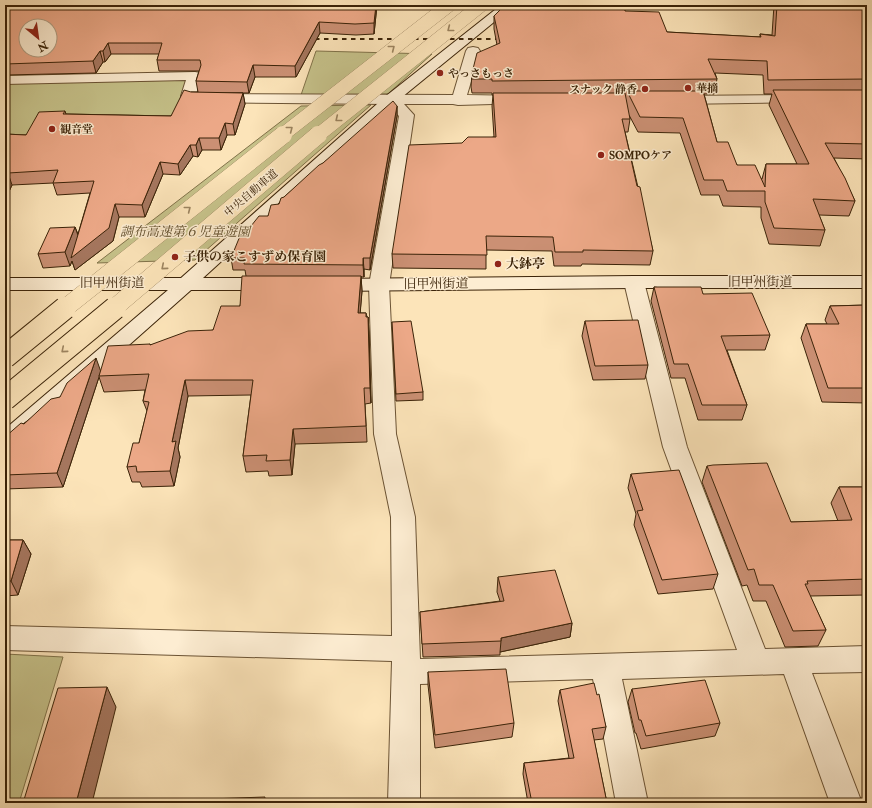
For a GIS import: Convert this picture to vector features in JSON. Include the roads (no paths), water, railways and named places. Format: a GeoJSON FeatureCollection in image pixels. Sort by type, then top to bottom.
{"type":"FeatureCollection","features":[{"type":"Feature","properties":{"kind":"highway","name":"中央自動車道"},"geometry":{"type":"LineString","coordinates":[[5,357],[149,240],[449,5]]}},
{"type":"Feature","properties":{"kind":"highway","name":"中央自動車道"},"geometry":{"type":"LineString","coordinates":[[5,399],[182,252],[335,121],[481,5]]}},
{"type":"Feature","properties":{"kind":"street"},"geometry":{"type":"LineString","coordinates":[[5,442],[187,283],[391,99],[508,5]]}},
{"type":"Feature","properties":{"kind":"street"},"geometry":{"type":"LineString","coordinates":[[458,101],[472,51]]}},
{"type":"Feature","properties":{"kind":"street"},"geometry":{"type":"LineString","coordinates":[[5,80],[195,76],[188,96],[193,98],[391,99],[458,101],[536,100]]}},
{"type":"Feature","properties":{"kind":"street"},"geometry":{"type":"LineString","coordinates":[[391,99],[407,115],[380,285],[385,434],[402,517],[406,661],[404,803]]}},
{"type":"Feature","properties":{"kind":"street"},"geometry":{"type":"LineString","coordinates":[[662,100],[811,99]]}},
{"type":"Feature","properties":{"kind":"street"},"geometry":{"type":"LineString","coordinates":[[634,282],[675,447],[756,663]]}},
{"type":"Feature","properties":{"kind":"street","name":"旧甲州街道"},"geometry":{"type":"LineString","coordinates":[[318,284],[380,285],[634,282],[867,282]]}},
{"type":"Feature","properties":{"kind":"street","name":"旧甲州街道"},"geometry":{"type":"LineString","coordinates":[[5,284],[287,284]]}},
{"type":"Feature","properties":{"kind":"street"},"geometry":{"type":"LineString","coordinates":[[5,638],[406,661],[605,666],[867,659]]}},
{"type":"Feature","properties":{"kind":"street"},"geometry":{"type":"LineString","coordinates":[[793,661],[846,803]]}},
{"type":"Feature","properties":{"kind":"street"},"geometry":{"type":"LineString","coordinates":[[605,666],[632,803]]}},
{"type":"Feature","properties":{"kind":"railway"},"geometry":{"type":"LineString","coordinates":[[306,39],[506,39]]}},
{"type":"Feature","properties":{"kind":"place","name":"やっさもっさ"},"geometry":{"type":"Point","coordinates":[440,73]}},
{"type":"Feature","properties":{"kind":"place","name":"華摘"},"geometry":{"type":"Point","coordinates":[688,88]}},
{"type":"Feature","properties":{"kind":"place","name":"スナック 静香"},"geometry":{"type":"Point","coordinates":[645,89]}},
{"type":"Feature","properties":{"kind":"place","name":"観音堂"},"geometry":{"type":"Point","coordinates":[52,129]}},
{"type":"Feature","properties":{"kind":"place","name":"SOMPOケア"},"geometry":{"type":"Point","coordinates":[601,155]}},
{"type":"Feature","properties":{"kind":"place","name":"子供の家こすずめ保育園"},"geometry":{"type":"Point","coordinates":[175,257]}},
{"type":"Feature","properties":{"kind":"place","name":"大鉢亭"},"geometry":{"type":"Point","coordinates":[498,264]}},
{"type":"Feature","properties":{"kind":"park label","name":"調布高速第６児童遊園"},"geometry":{"type":"Point","coordinates":[185,232]}}]}
